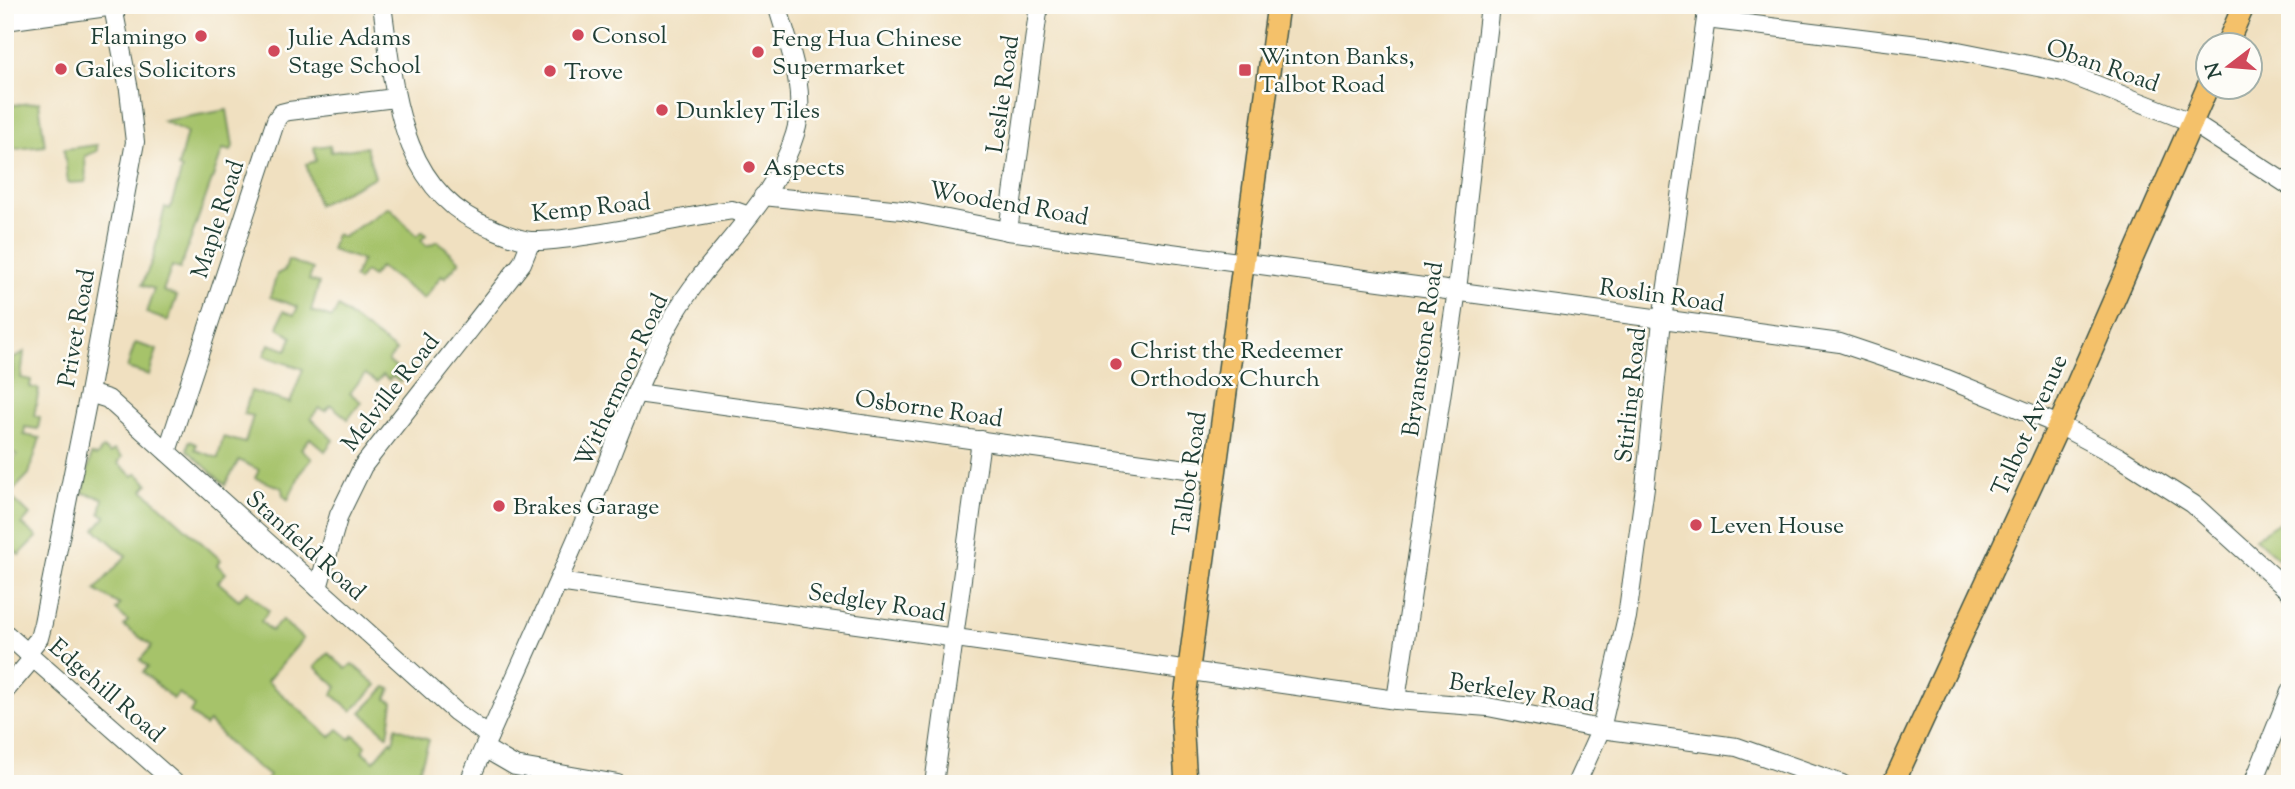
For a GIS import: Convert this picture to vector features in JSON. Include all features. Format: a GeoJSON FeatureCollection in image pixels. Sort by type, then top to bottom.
{"type":"FeatureCollection","features":[{"type":"Feature","properties":{"kind":"main road","name":"Talbot Road"},"geometry":{"type":"LineString","coordinates":[[1186,784],[1182,720],[1278,5]]}},
{"type":"Feature","properties":{"kind":"main road"},"geometry":{"type":"LineString","coordinates":[[2232,32],[2244,5]]}},
{"type":"Feature","properties":{"kind":"main road","name":"Talbot Avenue"},"geometry":{"type":"LineString","coordinates":[[1893,784],[2059,425],[2200,102]]}},
{"type":"Feature","properties":{"kind":"street","name":"Kemp Road"},"geometry":{"type":"LineString","coordinates":[[382,5],[395,98],[409,145],[421,169],[438,192],[457,210],[481,225],[531,241],[608,232],[732,210],[749,216]]}},
{"type":"Feature","properties":{"kind":"street","name":"Withermoor Road"},"geometry":{"type":"LineString","coordinates":[[468,784],[558,582],[637,393],[675,313],[763,196],[795,135],[800,112],[795,73],[777,5]]}},
{"type":"Feature","properties":{"kind":"street","name":"Leslie Road"},"geometry":{"type":"LineString","coordinates":[[1008,231],[1039,5]]}},
{"type":"Feature","properties":{"kind":"street","name":"Bryanstone Road"},"geometry":{"type":"LineString","coordinates":[[1396,700],[1457,290],[1490,5]]}},
{"type":"Feature","properties":{"kind":"street"},"geometry":{"type":"LineString","coordinates":[[5,21],[118,6]]}},
{"type":"Feature","properties":{"kind":"street","name":"Privet Road"},"geometry":{"type":"LineString","coordinates":[[5,691],[30,656],[43,623],[89,394],[135,142],[135,125],[118,6]]}},
{"type":"Feature","properties":{"kind":"street","name":"Oban Road"},"geometry":{"type":"LineString","coordinates":[[1707,12],[1943,48],[2063,72],[2191,122],[2290,186]]}},
{"type":"Feature","properties":{"kind":"street","name":"Stirling Road"},"geometry":{"type":"LineString","coordinates":[[1576,784],[1601,729],[1627,617],[1645,487],[1662,320],[1707,12]]}},
{"type":"Feature","properties":{"kind":"street","name":"Maple Road"},"geometry":{"type":"LineString","coordinates":[[167,452],[276,120],[281,113],[289,111],[395,98]]}},
{"type":"Feature","properties":{"kind":"street","name":"Woodend Road"},"geometry":{"type":"LineString","coordinates":[[763,196],[902,210],[1008,231],[1245,264]]}},
{"type":"Feature","properties":{"kind":"street","name":"Melville Road"},"geometry":{"type":"LineString","coordinates":[[318,588],[339,515],[362,466],[522,263],[531,241]]}},
{"type":"Feature","properties":{"kind":"street","name":"Roslin Road"},"geometry":{"type":"LineString","coordinates":[[1245,264],[1457,290],[1840,343],[1947,379],[2059,425],[2119,457],[2193,504],[2290,592]]}},
{"type":"Feature","properties":{"kind":"street","name":"Osborne Road"},"geometry":{"type":"LineString","coordinates":[[637,393],[1215,473]]}},
{"type":"Feature","properties":{"kind":"street","name":"Stanfield Road"},"geometry":{"type":"LineString","coordinates":[[89,394],[108,399],[515,766],[618,784]]}},
{"type":"Feature","properties":{"kind":"street"},"geometry":{"type":"LineString","coordinates":[[934,784],[981,440]]}},
{"type":"Feature","properties":{"kind":"street","name":"Sedgley Road"},"geometry":{"type":"LineString","coordinates":[[558,582],[1189,670]]}},
{"type":"Feature","properties":{"kind":"street","name":"Edgehill Road"},"geometry":{"type":"LineString","coordinates":[[5,634],[176,784]]}},
{"type":"Feature","properties":{"kind":"street","name":"Berkeley Road"},"geometry":{"type":"LineString","coordinates":[[1189,670],[1396,700],[1488,707],[1601,729],[1737,747],[1842,784]]}},
{"type":"Feature","properties":{"kind":"street"},"geometry":{"type":"LineString","coordinates":[[2253,784],[2290,692]]}},
{"type":"Feature","properties":{"kind":"green space"},"geometry":{"type":"Polygon","coordinates":[[[39,102],[45,146],[5,150],[5,106],[39,102]]]}},
{"type":"Feature","properties":{"kind":"green space"},"geometry":{"type":"Polygon","coordinates":[[[227,110],[233,146],[231,151],[223,149],[180,269],[172,266],[163,291],[177,296],[168,321],[146,313],[154,289],[142,285],[153,258],[165,207],[170,209],[182,169],[178,167],[187,132],[163,121],[227,110]]]}},
{"type":"Feature","properties":{"kind":"green space"},"geometry":{"type":"Polygon","coordinates":[[[97,145],[97,151],[85,156],[86,182],[68,183],[64,149],[97,145]]]}},
{"type":"Feature","properties":{"kind":"green space"},"geometry":{"type":"Polygon","coordinates":[[[330,145],[331,152],[366,147],[375,177],[318,205],[306,164],[316,161],[314,147],[330,145]]]}},
{"type":"Feature","properties":{"kind":"green space"},"geometry":{"type":"Polygon","coordinates":[[[389,207],[417,236],[423,231],[426,235],[421,240],[427,246],[438,241],[460,261],[445,278],[442,275],[424,299],[380,267],[372,277],[365,272],[358,281],[354,278],[362,260],[331,250],[336,234],[343,237],[389,207]]]}},
{"type":"Feature","properties":{"kind":"green space"},"geometry":{"type":"Polygon","coordinates":[[[288,260],[313,269],[309,280],[319,283],[311,311],[332,318],[338,307],[396,351],[388,361],[405,375],[400,382],[392,376],[389,380],[383,375],[377,382],[365,374],[350,393],[361,402],[348,419],[331,405],[325,411],[319,408],[311,418],[333,440],[325,451],[310,438],[301,449],[312,459],[301,472],[288,500],[283,495],[282,488],[255,478],[259,470],[239,460],[225,485],[187,450],[189,441],[196,444],[195,450],[218,458],[223,437],[245,443],[253,416],[244,414],[251,391],[290,403],[303,369],[264,356],[269,344],[287,350],[292,337],[278,328],[283,311],[294,315],[298,307],[270,297],[277,274],[285,270],[288,260]]]}},
{"type":"Feature","properties":{"kind":"green space"},"geometry":{"type":"Polygon","coordinates":[[[135,343],[157,350],[149,375],[127,368],[135,343]]]}},
{"type":"Feature","properties":{"kind":"green space"},"geometry":{"type":"Polygon","coordinates":[[[24,352],[21,378],[31,380],[30,387],[39,389],[34,416],[40,417],[38,429],[25,427],[24,435],[40,438],[29,474],[9,495],[30,515],[22,524],[37,537],[19,555],[5,542],[5,470],[17,455],[5,448],[5,382],[12,380],[13,359],[24,352]]]}},
{"type":"Feature","properties":{"kind":"green space"},"geometry":{"type":"Polygon","coordinates":[[[103,448],[110,454],[114,450],[122,457],[118,463],[133,476],[137,473],[148,484],[143,490],[221,560],[217,565],[226,573],[218,582],[239,600],[247,591],[269,611],[261,621],[271,631],[282,620],[303,639],[267,681],[330,737],[338,729],[350,739],[354,735],[366,746],[362,751],[374,761],[391,741],[393,743],[396,727],[429,740],[415,784],[264,784],[269,776],[237,751],[209,722],[205,726],[190,713],[194,706],[179,693],[173,699],[143,672],[148,667],[140,660],[152,646],[124,626],[128,621],[116,610],[120,605],[95,590],[126,556],[95,529],[106,516],[100,514],[103,498],[83,493],[91,455],[97,456],[103,448]]]}},
{"type":"Feature","properties":{"kind":"green space"},"geometry":{"type":"Polygon","coordinates":[[[2290,515],[2290,569],[2255,538],[2290,515]]]}},
{"type":"Feature","properties":{"kind":"green space"},"geometry":{"type":"Polygon","coordinates":[[[328,653],[346,669],[352,664],[377,685],[352,711],[332,694],[337,687],[315,667],[328,653]]]}},
{"type":"Feature","properties":{"kind":"green space"},"geometry":{"type":"Polygon","coordinates":[[[386,687],[391,689],[386,699],[393,702],[388,736],[361,712],[386,687]]]}},
{"type":"Feature","properties":{"kind":"place","name":"Consol"},"geometry":{"type":"Point","coordinates":[578,35]}},
{"type":"Feature","properties":{"kind":"place","name":"Flamingo"},"geometry":{"type":"Point","coordinates":[201,36]}},
{"type":"Feature","properties":{"kind":"place","name":"Julie Adams Stage School"},"geometry":{"type":"Point","coordinates":[274,51]}},
{"type":"Feature","properties":{"kind":"place","name":"Feng Hua Chinese Supermarket"},"geometry":{"type":"Point","coordinates":[758,52]}},
{"type":"Feature","properties":{"kind":"place","name":"Gales Solicitors"},"geometry":{"type":"Point","coordinates":[61,69]}},
{"type":"Feature","properties":{"kind":"place","name":"Winton Banks, Talbot Road"},"geometry":{"type":"Point","coordinates":[1245,70]}},
{"type":"Feature","properties":{"kind":"place","name":"Trove"},"geometry":{"type":"Point","coordinates":[550,71]}},
{"type":"Feature","properties":{"kind":"place","name":"Dunkley Tiles"},"geometry":{"type":"Point","coordinates":[662,110]}},
{"type":"Feature","properties":{"kind":"place","name":"Aspects"},"geometry":{"type":"Point","coordinates":[749,167]}},
{"type":"Feature","properties":{"kind":"place","name":"Christ the Redeemer Orthodox Church"},"geometry":{"type":"Point","coordinates":[1116,364]}},
{"type":"Feature","properties":{"kind":"place","name":"Brakes Garage"},"geometry":{"type":"Point","coordinates":[499,506]}},
{"type":"Feature","properties":{"kind":"place","name":"Leven House"},"geometry":{"type":"Point","coordinates":[1696,525]}}]}
